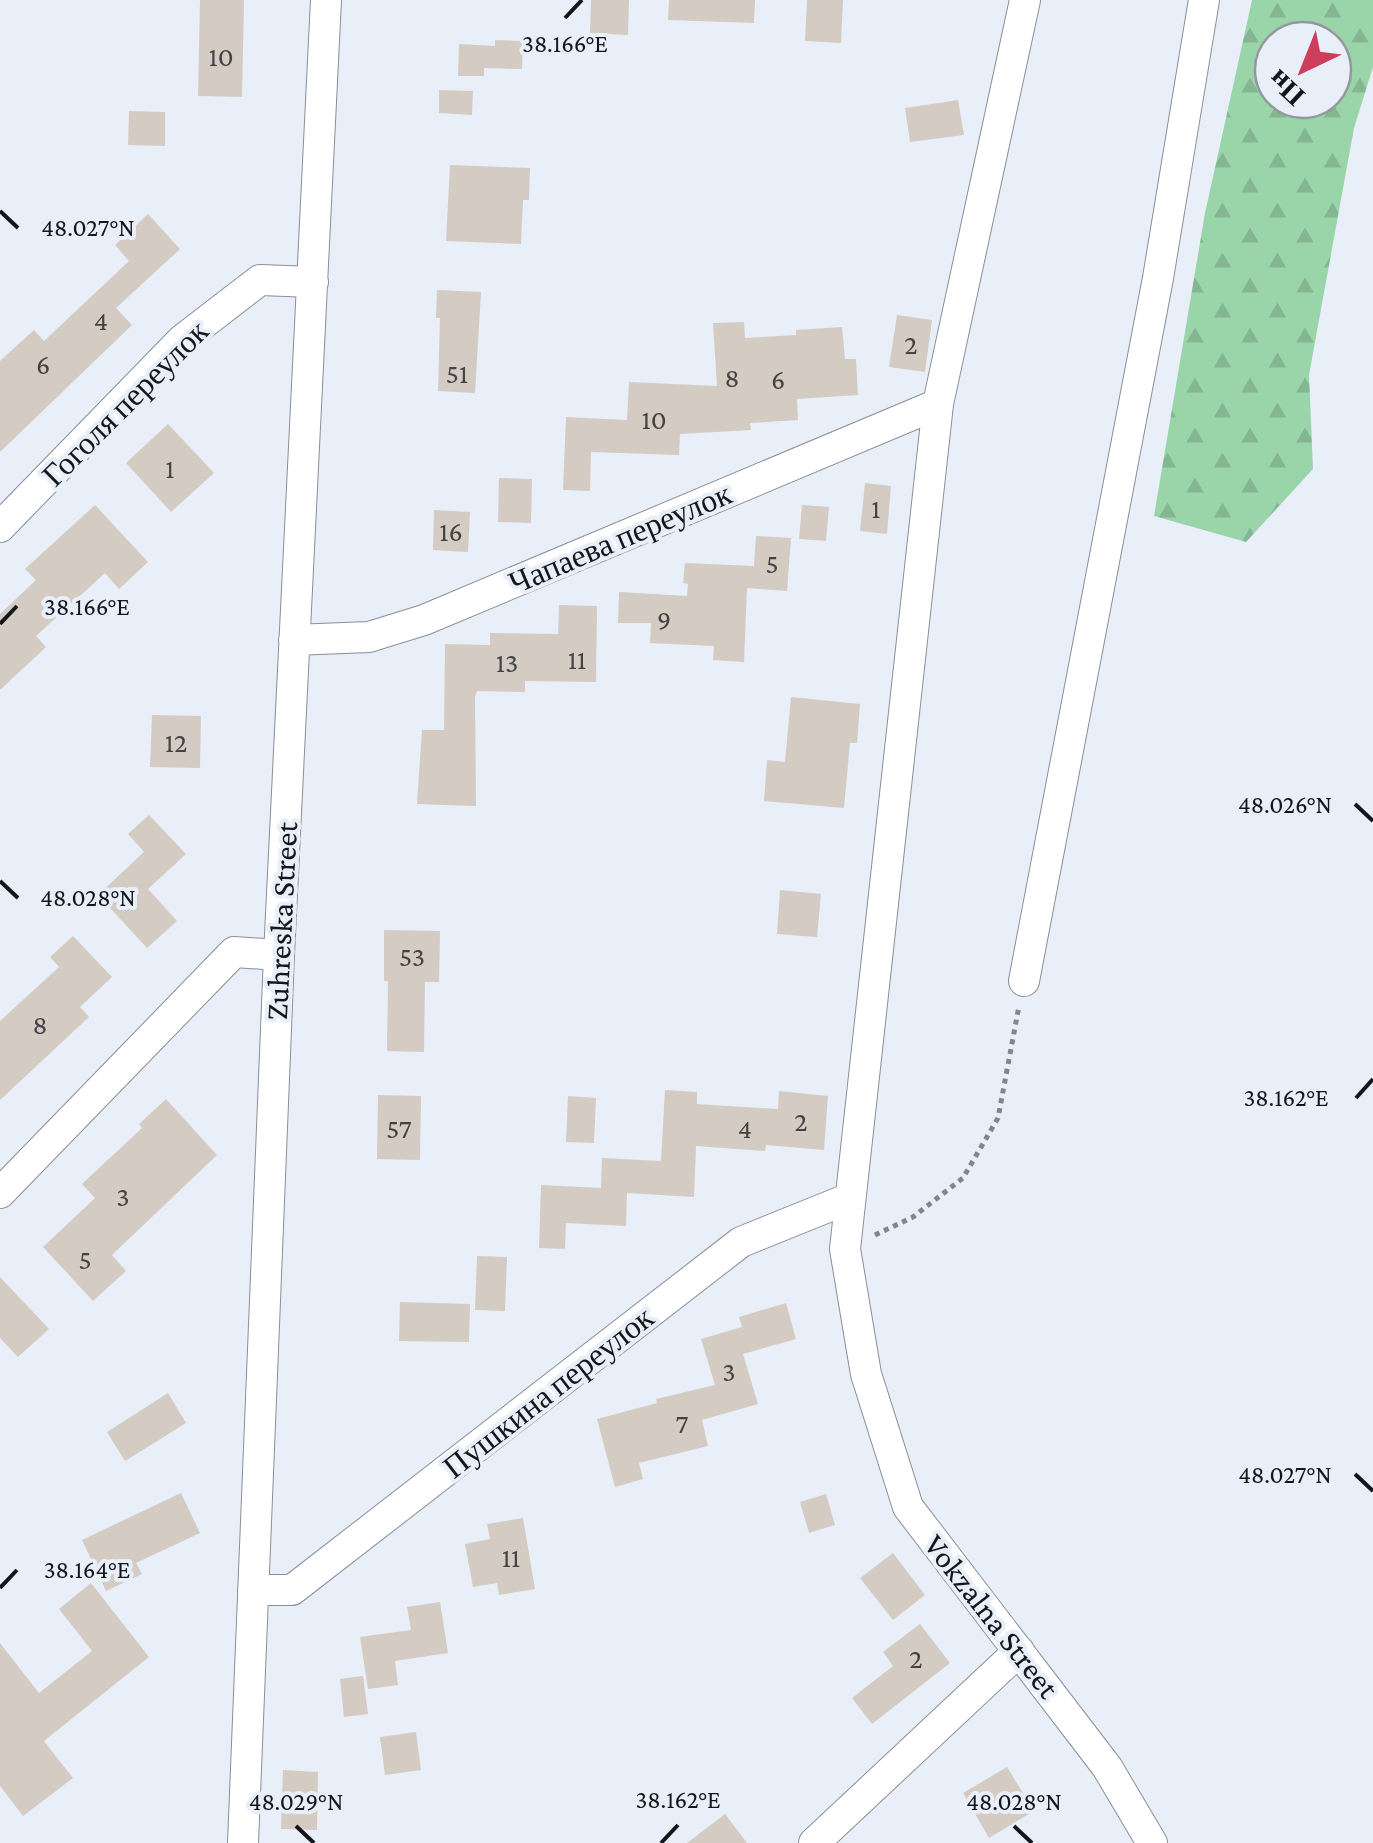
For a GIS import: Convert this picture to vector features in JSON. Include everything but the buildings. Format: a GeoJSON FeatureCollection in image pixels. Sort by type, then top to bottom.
{"type":"FeatureCollection","features":[{"type":"Feature","properties":{"kind":"street","name":"Zuhreska Street"},"geometry":{"type":"LineString","coordinates":[[243,1843],[279,955],[326,0]]}},
{"type":"Feature","properties":{"kind":"street","name":"Vokzalna Street"},"geometry":{"type":"LineString","coordinates":[[1026,0],[938,404],[845,1249],[866,1374],[908,1507],[1107,1767],[1152,1843]]}},
{"type":"Feature","properties":{"kind":"street"},"geometry":{"type":"LineString","coordinates":[[1024,980],[1158,278],[1204,0]]}},
{"type":"Feature","properties":{"kind":"street","name":"Гоголя переулок"},"geometry":{"type":"LineString","coordinates":[[0,528],[182,340],[260,280],[313,282]]}},
{"type":"Feature","properties":{"kind":"street","name":"Чапаева переулок"},"geometry":{"type":"LineString","coordinates":[[294,640],[369,637],[424,620],[938,404]]}},
{"type":"Feature","properties":{"kind":"street"},"geometry":{"type":"LineString","coordinates":[[0,1192],[234,952],[279,955]]}},
{"type":"Feature","properties":{"kind":"street","name":"Пушкина переулок"},"geometry":{"type":"LineString","coordinates":[[254,1590],[292,1590],[741,1242],[850,1198]]}},
{"type":"Feature","properties":{"kind":"street"},"geometry":{"type":"LineString","coordinates":[[814,1843],[1019,1651]]}},
{"type":"Feature","properties":{"kind":"path"},"geometry":{"type":"LineString","coordinates":[[845,1249],[914,1216],[963,1178],[998,1118],[1024,980]]}},
{"type":"Feature","properties":{"kind":"green space"},"geometry":{"type":"Polygon","coordinates":[[[1252,0],[1373,0],[1373,67],[1354,128],[1309,375],[1313,469],[1246,542],[1154,516],[1205,213],[1252,0]]]}}]}
